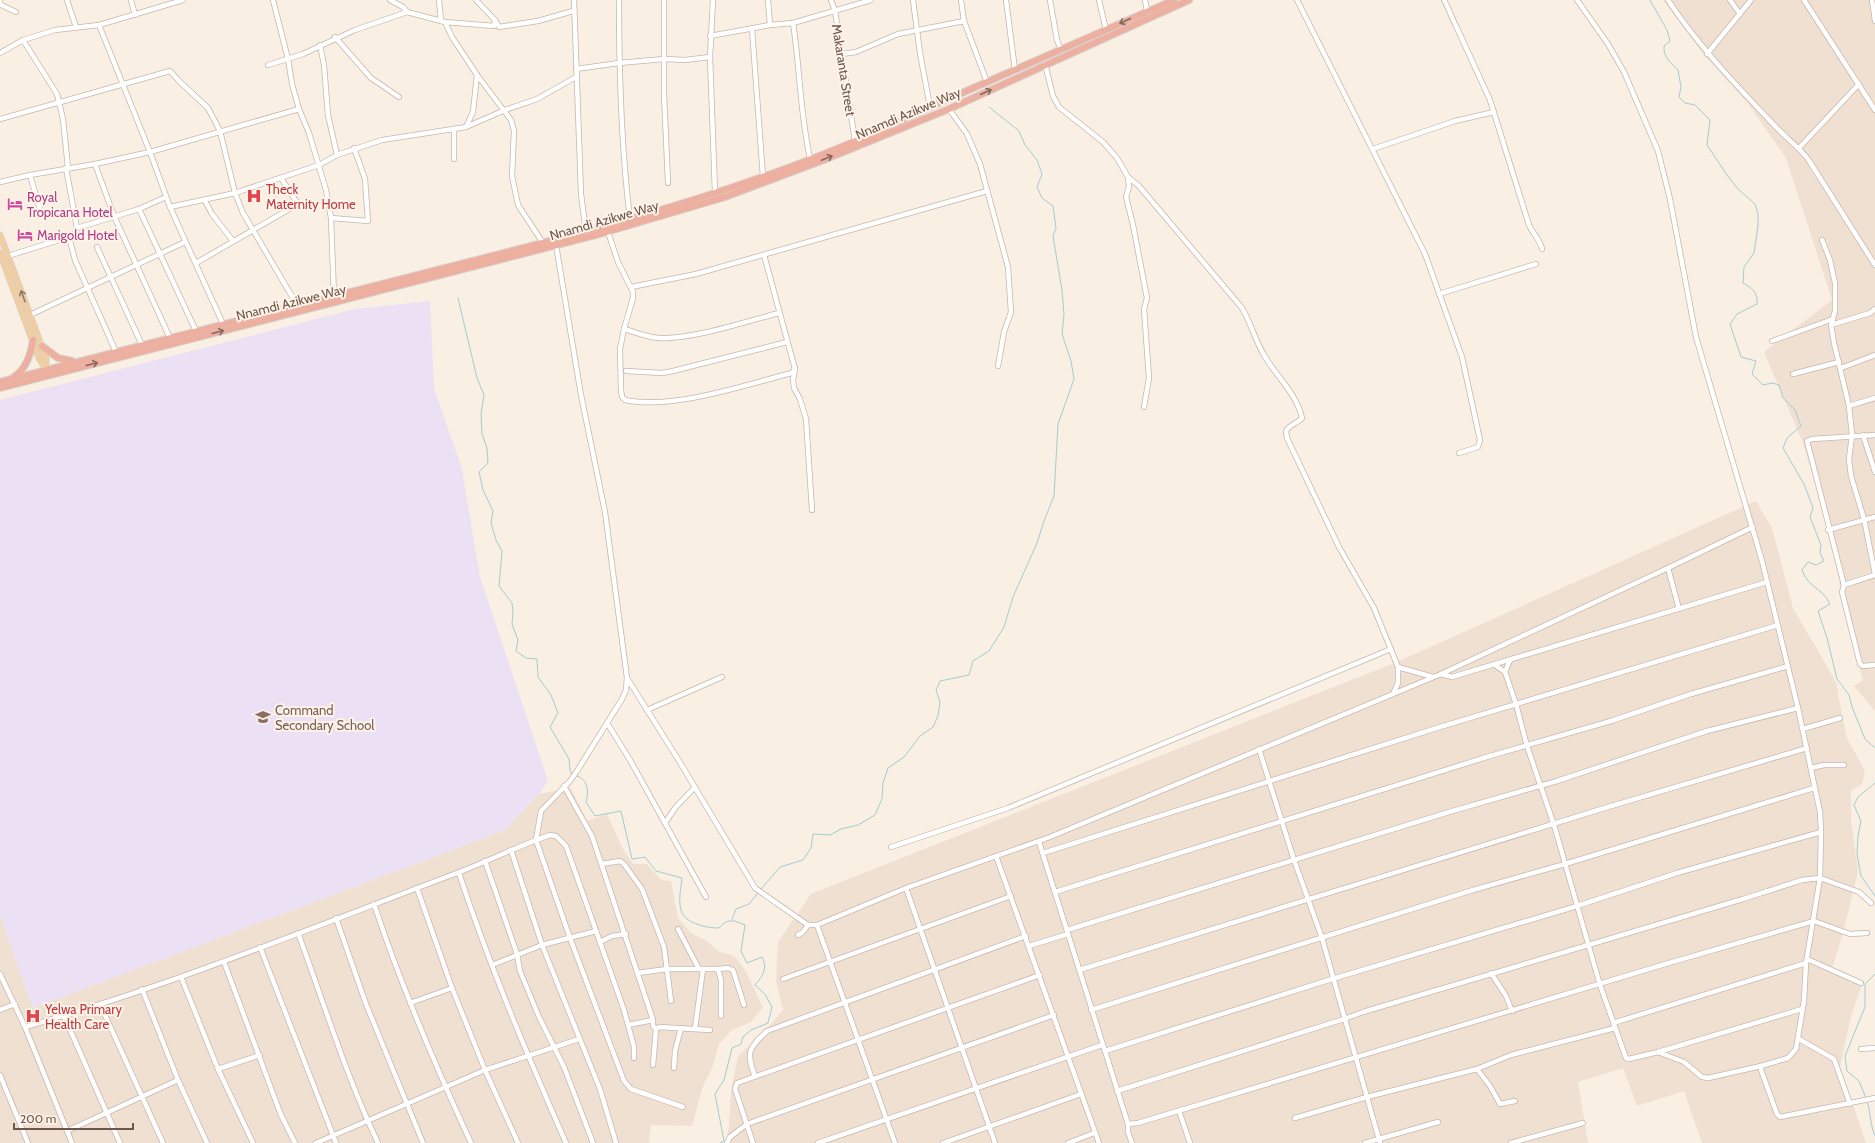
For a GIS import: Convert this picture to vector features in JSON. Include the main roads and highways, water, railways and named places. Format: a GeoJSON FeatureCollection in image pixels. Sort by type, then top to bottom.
{"type":"FeatureCollection","features":[{"type":"Feature","properties":{"kind":"highway","name":"Nnamdi Azikwe Way"},"geometry":{"type":"LineString","coordinates":[[2,381],[586,232],[630,220],[715,193],[810,158],[899,122],[1174,0]]}},
{"type":"Feature","properties":{"kind":"highway","name":"Nnamdi Azikwe Way"},"geometry":{"type":"LineString","coordinates":[[0,388],[608,232],[745,189],[820,161],[949,108],[1189,0]]}},
{"type":"Feature","properties":{"kind":"highway"},"geometry":{"type":"LineString","coordinates":[[2,381],[16,376],[24,366],[30,355],[32,340]]}},
{"type":"Feature","properties":{"kind":"highway"},"geometry":{"type":"LineString","coordinates":[[42,346],[58,358],[72,361],[84,360]]}},
{"type":"Feature","properties":{"kind":"main road"},"geometry":{"type":"LineString","coordinates":[[0,235],[47,362],[46,369],[36,379]]}},
{"type":"Feature","properties":{"kind":"main road"},"geometry":{"type":"LineString","coordinates":[[0,253],[39,358],[46,369],[56,372],[67,370]]}},
{"type":"Feature","properties":{"kind":"waterway"},"geometry":{"type":"LineString","coordinates":[[1650,0],[1667,30],[1670,41],[1664,46],[1664,50],[1668,60],[1678,70],[1681,87],[1679,97],[1685,103],[1695,105],[1710,120],[1707,145],[1738,189],[1755,204],[1758,214],[1758,226],[1754,253],[1744,267],[1743,283],[1754,291],[1757,304],[1737,314],[1730,324],[1741,357],[1756,361],[1752,374],[1763,385],[1772,383],[1779,385],[1783,398],[1795,410],[1801,426],[1787,438],[1783,448],[1804,484],[1813,508],[1810,517],[1821,545],[1820,553],[1824,561],[1816,565],[1808,562],[1802,570],[1808,581],[1823,594],[1830,604],[1818,611],[1827,638],[1837,679],[1849,695],[1852,707],[1865,739],[1875,748]]}},
{"type":"Feature","properties":{"kind":"waterway"},"geometry":{"type":"LineString","coordinates":[[761,889],[780,867],[803,860],[811,848],[813,834],[830,835],[841,829],[858,825],[875,815],[882,799],[883,783],[888,768],[904,757],[920,736],[933,727],[938,716],[940,702],[936,690],[940,681],[969,675],[973,661],[989,651],[1004,627],[1013,597],[1037,543],[1054,496],[1058,424],[1074,379],[1071,361],[1062,334],[1064,315],[1062,290],[1053,236],[1056,228],[1053,206],[1042,198],[1037,187],[1042,174],[1037,160],[1025,145],[1019,131],[989,107]]}},
{"type":"Feature","properties":{"kind":"waterway"},"geometry":{"type":"LineString","coordinates":[[458,298],[477,378],[484,395],[481,414],[482,434],[487,448],[488,463],[479,472],[483,490],[493,511],[491,523],[496,540],[502,551],[499,586],[512,603],[512,624],[518,640],[516,651],[526,658],[537,659],[538,677],[551,695],[558,713],[550,727],[569,759],[572,775]]}},
{"type":"Feature","properties":{"kind":"waterway"},"geometry":{"type":"LineString","coordinates":[[577,776],[581,778],[587,786],[586,802],[595,816],[621,811],[632,859],[645,857],[656,871],[682,878],[680,906],[683,915],[687,919],[697,924],[714,928],[719,928],[728,921],[745,925],[741,951],[747,963],[762,957],[764,961],[764,972],[755,985],[765,994],[772,1007],[768,1023],[751,1030],[743,1037],[741,1044],[732,1048],[724,1080],[715,1094],[724,1141],[720,1143]]}},
{"type":"Feature","properties":{"kind":"waterway"},"geometry":{"type":"LineString","coordinates":[[1875,783],[1858,797],[1854,805],[1861,821],[1857,854],[1861,876],[1875,896]]}},
{"type":"Feature","properties":{"kind":"waterway"},"geometry":{"type":"LineString","coordinates":[[732,919],[736,909],[749,904],[758,893]]}},
{"type":"Feature","properties":{"kind":"waterway"},"geometry":{"type":"LineString","coordinates":[[1866,1098],[1859,1081],[1847,1071],[1845,1056],[1865,1007],[1865,984],[1875,974]]}},
{"type":"Feature","properties":{"kind":"waterway"},"geometry":{"type":"LineString","coordinates":[[1867,1101],[1875,1136]]}},
{"type":"Feature","properties":{"kind":"place","name":"Theck Maternity Home"},"geometry":{"type":"Point","coordinates":[254,196]}},
{"type":"Feature","properties":{"kind":"place","name":"Royal Tropicana Hotel"},"geometry":{"type":"Point","coordinates":[15,204]}},
{"type":"Feature","properties":{"kind":"place","name":"Marigold Hotel"},"geometry":{"type":"Point","coordinates":[25,235]}},
{"type":"Feature","properties":{"kind":"place","name":"Command Secondary School"},"geometry":{"type":"Point","coordinates":[263,717]}},
{"type":"Feature","properties":{"kind":"place","name":"Yelwa Primary Health Care"},"geometry":{"type":"Point","coordinates":[33,1016]}}]}
